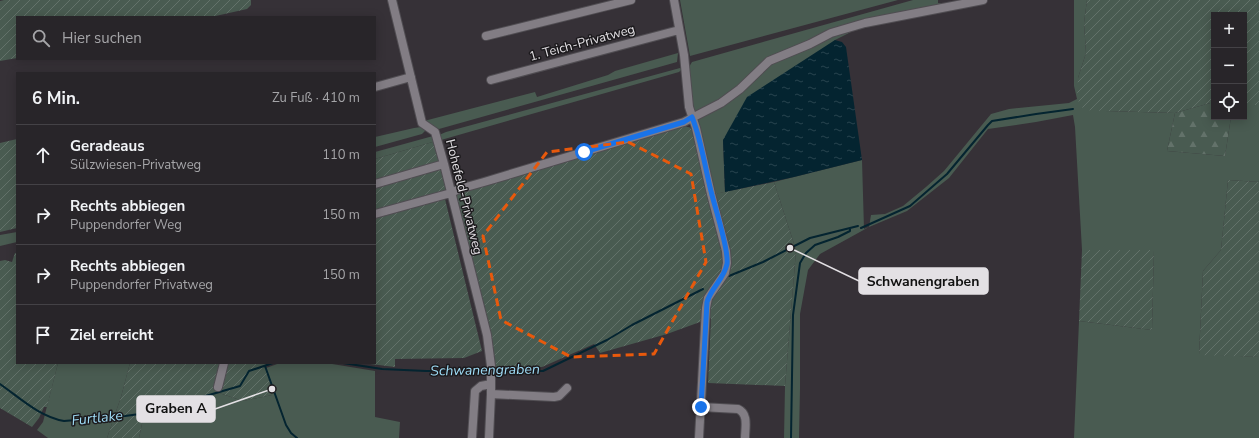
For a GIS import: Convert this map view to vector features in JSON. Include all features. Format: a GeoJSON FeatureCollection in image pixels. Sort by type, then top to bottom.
{"type":"FeatureCollection","features":[{"type":"Feature","properties":{"kind":"street","name":"Hohefeld-Privatweg"},"geometry":{"type":"LineString","coordinates":[[392,0],[422,123],[435,132],[444,164],[486,335],[491,366],[489,438]]}},
{"type":"Feature","properties":{"kind":"street"},"geometry":{"type":"LineString","coordinates":[[486,36],[631,0]]}},
{"type":"Feature","properties":{"kind":"street"},"geometry":{"type":"LineString","coordinates":[[674,0],[684,56],[689,106],[696,128],[726,251],[727,263],[725,273],[710,294],[707,302],[699,438]]}},
{"type":"Feature","properties":{"kind":"street"},"geometry":{"type":"LineString","coordinates":[[376,214],[452,193],[458,189],[684,122],[720,104],[740,89],[769,61],[810,44],[830,33],[865,23],[983,0]]}},
{"type":"Feature","properties":{"kind":"street","name":"1. Teich-Privatweg"},"geometry":{"type":"LineString","coordinates":[[491,80],[679,30]]}},
{"type":"Feature","properties":{"kind":"street"},"geometry":{"type":"LineString","coordinates":[[376,87],[410,77]]}},
{"type":"Feature","properties":{"kind":"street"},"geometry":{"type":"LineString","coordinates":[[376,184],[444,164]]}},
{"type":"Feature","properties":{"kind":"street"},"geometry":{"type":"LineString","coordinates":[[218,387],[224,364]]}},
{"type":"Feature","properties":{"kind":"street"},"geometry":{"type":"LineString","coordinates":[[472,438],[475,391],[491,381]]}},
{"type":"Feature","properties":{"kind":"street"},"geometry":{"type":"LineString","coordinates":[[491,394],[554,397],[559,396],[567,388]]}},
{"type":"Feature","properties":{"kind":"street"},"geometry":{"type":"LineString","coordinates":[[701,407],[742,410],[745,413],[746,418],[745,438]]}},
{"type":"Feature","properties":{"kind":"highlighted area"},"geometry":{"type":"Polygon","coordinates":[[[628,142],[691,174],[706,262],[654,354],[571,357],[501,320],[483,236],[547,152],[628,142]]]}},
{"type":"Feature","properties":{"kind":"green space"},"geometry":{"type":"Polygon","coordinates":[[[251,0],[251,5],[247,9],[216,16],[16,16],[16,58],[0,61],[0,1],[251,0]]]}},
{"type":"Feature","properties":{"kind":"green space"},"geometry":{"type":"Polygon","coordinates":[[[680,0],[898,0],[690,56],[680,0]]]}},
{"type":"Feature","properties":{"kind":"green space"},"geometry":{"type":"Polygon","coordinates":[[[913,0],[938,0],[938,3],[957,5],[865,23],[835,40],[723,140],[725,192],[715,194],[699,124],[693,105],[689,67],[692,62],[913,0]]]}},
{"type":"Feature","properties":{"kind":"green space"},"geometry":{"type":"Polygon","coordinates":[[[1074,0],[1087,0],[1084,23],[1086,53],[1078,78],[1106,111],[1175,113],[1167,151],[1225,156],[1231,120],[1247,120],[1247,105],[1259,105],[1259,182],[1228,180],[1221,250],[1203,271],[1199,354],[1259,357],[1259,438],[1074,438],[1079,321],[1152,330],[1154,250],[1082,250],[1073,115],[988,129],[949,178],[907,211],[869,227],[871,215],[885,214],[903,206],[944,171],[991,114],[1009,109],[1069,103],[1077,99],[1074,86],[1074,0]]]}},
{"type":"Feature","properties":{"kind":"green space"},"geometry":{"type":"Polygon","coordinates":[[[1087,0],[1259,0],[1259,105],[1247,105],[1247,12],[1211,12],[1211,103],[1175,113],[1084,110],[1077,99],[1078,78],[1086,53],[1084,23],[1087,0]]]}},
{"type":"Feature","properties":{"kind":"green space"},"geometry":{"type":"Polygon","coordinates":[[[678,53],[677,62],[439,129],[424,121],[535,92],[537,97],[608,75],[615,71],[678,53]]]}},
{"type":"Feature","properties":{"kind":"green space"},"geometry":{"type":"Polygon","coordinates":[[[680,68],[682,69],[679,72],[441,140],[439,135],[446,132],[680,68]]]}},
{"type":"Feature","properties":{"kind":"green space"},"geometry":{"type":"Polygon","coordinates":[[[1211,103],[1211,120],[1231,120],[1225,156],[1167,151],[1175,113],[1211,103]]]}},
{"type":"Feature","properties":{"kind":"green space"},"geometry":{"type":"Polygon","coordinates":[[[684,126],[692,128],[709,195],[774,182],[796,250],[785,386],[708,383],[711,318],[667,334],[600,353],[594,344],[542,367],[494,367],[493,346],[455,196],[457,193],[684,126]]]}},
{"type":"Feature","properties":{"kind":"green space"},"geometry":{"type":"Polygon","coordinates":[[[421,127],[426,130],[422,134],[376,147],[376,137],[421,127]]]}},
{"type":"Feature","properties":{"kind":"green space"},"geometry":{"type":"Polygon","coordinates":[[[433,136],[436,141],[376,159],[376,152],[433,136]]]}},
{"type":"Feature","properties":{"kind":"green space"},"geometry":{"type":"Polygon","coordinates":[[[16,139],[16,228],[0,232],[0,143],[16,139]]]}},
{"type":"Feature","properties":{"kind":"green space"},"geometry":{"type":"Polygon","coordinates":[[[436,141],[446,189],[445,199],[482,351],[464,358],[395,359],[395,367],[370,364],[376,364],[376,159],[436,141]]]}},
{"type":"Feature","properties":{"kind":"green space"},"geometry":{"type":"Polygon","coordinates":[[[862,160],[864,229],[869,227],[820,254],[808,270],[800,314],[799,438],[784,438],[785,386],[796,250],[774,182],[862,160]]]}},
{"type":"Feature","properties":{"kind":"green space"},"geometry":{"type":"Polygon","coordinates":[[[1228,180],[1259,182],[1259,357],[1199,355],[1203,271],[1221,250],[1228,180]]]}},
{"type":"Feature","properties":{"kind":"green space"},"geometry":{"type":"Polygon","coordinates":[[[16,232],[16,242],[0,246],[0,235],[16,232]]]}},
{"type":"Feature","properties":{"kind":"green space"},"geometry":{"type":"Polygon","coordinates":[[[1082,250],[1154,250],[1152,330],[1079,321],[1082,250]]]}},
{"type":"Feature","properties":{"kind":"green space"},"geometry":{"type":"Polygon","coordinates":[[[16,253],[16,364],[58,364],[47,407],[44,407],[39,418],[32,427],[0,408],[0,261],[5,260],[12,262],[16,253]]]}},
{"type":"Feature","properties":{"kind":"green space"},"geometry":{"type":"Polygon","coordinates":[[[58,364],[130,364],[121,397],[107,438],[48,438],[37,430],[43,422],[58,364]]]}},
{"type":"Feature","properties":{"kind":"green space"},"geometry":{"type":"Polygon","coordinates":[[[130,364],[265,364],[272,395],[243,401],[219,393],[144,414],[139,438],[107,438],[121,397],[130,364]]]}},
{"type":"Feature","properties":{"kind":"green space"},"geometry":{"type":"Polygon","coordinates":[[[277,364],[332,364],[375,371],[375,417],[400,422],[399,438],[139,438],[144,414],[219,393],[243,401],[272,395],[266,368],[277,364]]]}},
{"type":"Feature","properties":{"kind":"water"},"geometry":{"type":"Polygon","coordinates":[[[835,40],[842,42],[846,47],[862,160],[725,192],[723,140],[747,97],[835,40]]]}},
{"type":"Feature","properties":{"kind":"waterway","name":"Schwanengraben"},"geometry":{"type":"LineString","coordinates":[[861,228],[910,206],[947,174],[992,121],[1073,109]]}},
{"type":"Feature","properties":{"kind":"waterway","name":"Schwanengraben"},"geometry":{"type":"LineString","coordinates":[[729,276],[763,262],[810,238],[858,226]]}},
{"type":"Feature","properties":{"kind":"waterway"},"geometry":{"type":"LineString","coordinates":[[791,438],[793,315],[800,263],[806,253],[815,245],[838,237],[850,231],[850,229]]}},
{"type":"Feature","properties":{"kind":"waterway","name":"Schwanengraben"},"geometry":{"type":"LineString","coordinates":[[492,371],[543,371],[607,340],[632,325],[703,289]]}},
{"type":"Feature","properties":{"kind":"waterway","name":"Furtlake"},"geometry":{"type":"LineString","coordinates":[[0,384],[38,411],[47,416],[64,421],[147,413],[240,386],[249,371],[270,364]]}},
{"type":"Feature","properties":{"kind":"waterway","name":"Schwanengraben"},"geometry":{"type":"LineString","coordinates":[[350,364],[382,369],[488,371]]}},
{"type":"Feature","properties":{"kind":"waterway"},"geometry":{"type":"LineString","coordinates":[[265,366],[286,425],[291,433],[297,438]]}},
{"type":"Feature","properties":{"kind":"place","name":"Schwanengraben"},"geometry":{"type":"Point","coordinates":[790,248]}},
{"type":"Feature","properties":{"kind":"place","name":"Graben A"},"geometry":{"type":"Point","coordinates":[272,389]}},
{"type":"Feature","properties":{"kind":"route"},"geometry":{"type":"LineString","coordinates":[[584,152],[684,122],[692,117],[726,251],[727,263],[725,273],[710,294],[707,302],[705,314],[701,407]]}}]}
